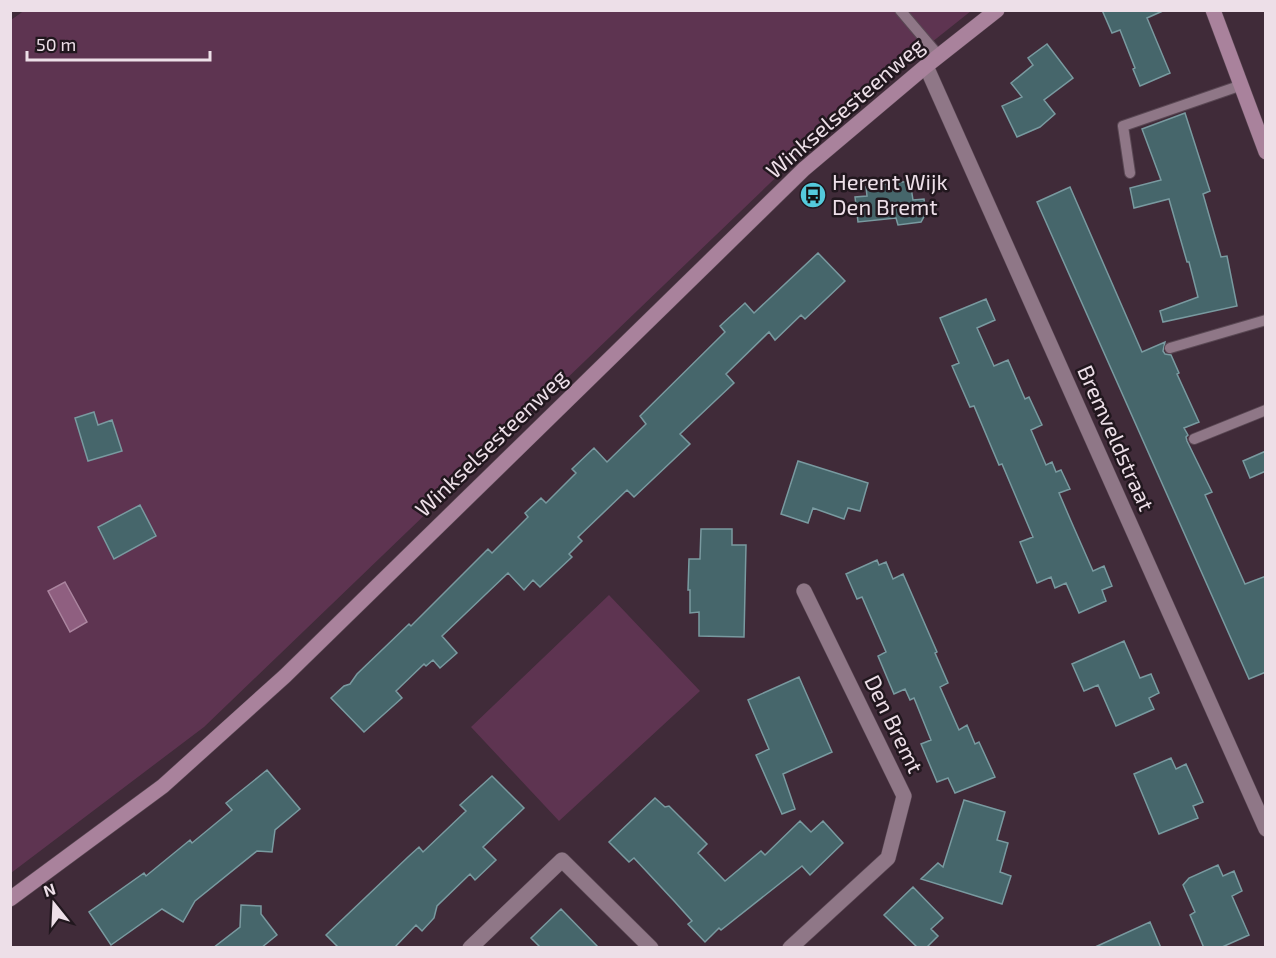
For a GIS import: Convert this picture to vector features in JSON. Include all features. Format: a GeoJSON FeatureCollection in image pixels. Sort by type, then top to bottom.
{"type":"FeatureCollection","features":[{"type":"Feature","properties":{"kind":"street","name":"Winkselsesteenweg"},"geometry":{"type":"LineString","coordinates":[[10,899],[163,786],[277,684],[804,169],[926,66],[997,10]]}},
{"type":"Feature","properties":{"kind":"street"},"geometry":{"type":"LineString","coordinates":[[1214,10],[1266,152]]}},
{"type":"Feature","properties":{"kind":"street","name":"Bremveldstraat"},"geometry":{"type":"LineString","coordinates":[[926,66],[1266,829]]}},
{"type":"Feature","properties":{"kind":"street","name":"Den Bremt"},"geometry":{"type":"LineString","coordinates":[[790,948],[888,858],[904,796],[804,591]]}},
{"type":"Feature","properties":{"kind":"street"},"geometry":{"type":"LineString","coordinates":[[470,948],[562,860],[651,948]]}},
{"type":"Feature","properties":{"kind":"lane"},"geometry":{"type":"LineString","coordinates":[[900,10],[939,56]]}},
{"type":"Feature","properties":{"kind":"lane"},"geometry":{"type":"LineString","coordinates":[[1130,173],[1123,126],[1242,85]]}},
{"type":"Feature","properties":{"kind":"lane"},"geometry":{"type":"LineString","coordinates":[[1170,348],[1266,320]]}},
{"type":"Feature","properties":{"kind":"lane"},"geometry":{"type":"LineString","coordinates":[[1194,438],[1266,410]]}},
{"type":"Feature","properties":{"kind":"shaded area"},"geometry":{"type":"Polygon","coordinates":[[[25,10],[971,11],[844,112],[204,727],[11,873],[11,20],[25,10]]]}},
{"type":"Feature","properties":{"kind":"shaded area"},"geometry":{"type":"Polygon","coordinates":[[[65,582],[87,622],[70,632],[48,591],[65,582]]]}},
{"type":"Feature","properties":{"kind":"shaded area"},"geometry":{"type":"Polygon","coordinates":[[[609,595],[700,691],[559,821],[471,727],[609,595]]]}},
{"type":"Feature","properties":{"kind":"building"},"geometry":{"type":"Polygon","coordinates":[[[1102,10],[1165,10],[1147,18],[1170,73],[1140,86],[1120,30],[1112,33],[1102,10]]]}},
{"type":"Feature","properties":{"kind":"building"},"geometry":{"type":"Polygon","coordinates":[[[1047,44],[1073,78],[1044,100],[1055,114],[1040,127],[1017,137],[1002,106],[1022,97],[1011,83],[1033,65],[1028,58],[1047,44]]]}},
{"type":"Feature","properties":{"kind":"building"},"geometry":{"type":"Polygon","coordinates":[[[1185,113],[1210,191],[1203,194],[1221,257],[1227,256],[1237,306],[1163,322],[1160,311],[1198,297],[1169,199],[1134,208],[1130,188],[1161,180],[1142,129],[1185,113]]]}},
{"type":"Feature","properties":{"kind":"building"},"geometry":{"type":"Polygon","coordinates":[[[910,181],[913,200],[924,199],[926,213],[921,222],[898,225],[896,218],[858,222],[855,197],[867,196],[866,187],[910,181]]]}},
{"type":"Feature","properties":{"kind":"building"},"geometry":{"type":"Polygon","coordinates":[[[1070,187],[1142,352],[1165,342],[1163,351],[1171,355],[1179,373],[1177,374],[1199,422],[1184,428],[1188,435],[1187,441],[1212,492],[1205,495],[1245,584],[1266,576],[1266,672],[1249,679],[1037,202],[1070,187]]]}},
{"type":"Feature","properties":{"kind":"building"},"geometry":{"type":"Polygon","coordinates":[[[818,253],[845,281],[805,319],[801,315],[775,340],[769,332],[726,374],[734,383],[680,434],[690,444],[634,497],[627,490],[578,537],[582,541],[569,554],[572,557],[540,587],[533,580],[524,590],[508,573],[442,636],[457,653],[440,668],[433,660],[426,666],[424,664],[396,691],[402,698],[364,732],[331,698],[344,686],[350,684],[357,674],[409,624],[411,626],[488,549],[492,553],[528,517],[525,513],[541,498],[546,503],[576,473],[572,469],[594,448],[607,462],[646,424],[640,416],[725,332],[720,326],[745,303],[754,313],[818,253]]]}},
{"type":"Feature","properties":{"kind":"building"},"geometry":{"type":"Polygon","coordinates":[[[986,299],[995,320],[977,328],[994,366],[1008,360],[1025,399],[1029,397],[1042,425],[1031,430],[1046,465],[1052,462],[1056,472],[1061,470],[1070,489],[1059,493],[1071,521],[1093,571],[1104,566],[1112,586],[1102,590],[1106,601],[1079,613],[1066,583],[1055,588],[1051,577],[1037,583],[1020,542],[1033,537],[1002,464],[999,465],[974,406],[970,407],[952,366],[959,363],[940,318],[986,299]]]}},
{"type":"Feature","properties":{"kind":"building"},"geometry":{"type":"Polygon","coordinates":[[[94,412],[98,425],[112,420],[122,451],[88,461],[75,418],[94,412]]]}},
{"type":"Feature","properties":{"kind":"building"},"geometry":{"type":"Polygon","coordinates":[[[1266,451],[1266,471],[1250,478],[1243,461],[1266,451]]]}},
{"type":"Feature","properties":{"kind":"building"},"geometry":{"type":"Polygon","coordinates":[[[798,461],[868,483],[860,511],[848,508],[844,519],[813,508],[808,523],[781,514],[798,461]]]}},
{"type":"Feature","properties":{"kind":"building"},"geometry":{"type":"Polygon","coordinates":[[[140,505],[156,536],[114,559],[98,527],[140,505]]]}},
{"type":"Feature","properties":{"kind":"building"},"geometry":{"type":"Polygon","coordinates":[[[701,529],[732,529],[732,545],[746,545],[744,637],[699,636],[699,612],[690,613],[690,590],[688,590],[689,559],[700,559],[701,529]]]}},
{"type":"Feature","properties":{"kind":"building"},"geometry":{"type":"Polygon","coordinates":[[[877,560],[879,565],[886,562],[893,579],[903,574],[937,652],[935,653],[948,683],[940,687],[959,730],[967,725],[975,744],[979,742],[995,777],[955,793],[948,778],[937,782],[921,744],[931,740],[914,698],[910,700],[905,689],[894,694],[878,656],[886,652],[862,597],[857,599],[846,574],[877,560]]]}},
{"type":"Feature","properties":{"kind":"building"},"geometry":{"type":"Polygon","coordinates":[[[1124,641],[1140,678],[1151,674],[1159,693],[1149,698],[1154,709],[1116,726],[1098,685],[1084,691],[1072,664],[1124,641]]]}},
{"type":"Feature","properties":{"kind":"building"},"geometry":{"type":"Polygon","coordinates":[[[799,677],[832,752],[783,774],[795,809],[782,814],[756,755],[769,749],[748,700],[799,677]]]}},
{"type":"Feature","properties":{"kind":"building"},"geometry":{"type":"Polygon","coordinates":[[[1171,758],[1176,769],[1186,764],[1203,802],[1193,806],[1198,818],[1159,834],[1134,774],[1171,758]]]}},
{"type":"Feature","properties":{"kind":"building"},"geometry":{"type":"Polygon","coordinates":[[[267,770],[300,809],[275,830],[272,852],[257,851],[195,901],[183,922],[162,909],[111,945],[89,912],[144,873],[146,876],[190,840],[192,843],[232,810],[226,803],[267,770]]]}},
{"type":"Feature","properties":{"kind":"building"},"geometry":{"type":"Polygon","coordinates":[[[492,776],[524,808],[483,847],[496,860],[475,880],[470,874],[437,906],[434,918],[422,931],[416,925],[394,948],[339,948],[326,935],[419,847],[423,852],[466,811],[460,805],[492,776]]]}},
{"type":"Feature","properties":{"kind":"building"},"geometry":{"type":"Polygon","coordinates":[[[655,798],[665,807],[669,806],[707,844],[698,853],[725,881],[761,851],[765,855],[800,821],[811,832],[823,821],[843,843],[810,875],[802,866],[721,930],[719,928],[705,942],[688,924],[692,921],[634,858],[629,862],[609,842],[655,798]]]}},
{"type":"Feature","properties":{"kind":"building"},"geometry":{"type":"Polygon","coordinates":[[[964,800],[1005,812],[997,840],[1008,843],[1000,872],[1011,876],[1002,904],[921,879],[938,863],[943,867],[964,800]]]}},
{"type":"Feature","properties":{"kind":"building"},"geometry":{"type":"Polygon","coordinates":[[[1218,865],[1223,876],[1234,871],[1242,891],[1232,896],[1249,935],[1220,948],[1204,948],[1190,915],[1195,912],[1183,885],[1189,878],[1218,865]]]}},
{"type":"Feature","properties":{"kind":"building"},"geometry":{"type":"Polygon","coordinates":[[[913,887],[943,918],[931,929],[938,936],[926,948],[918,948],[884,915],[913,887]]]}},
{"type":"Feature","properties":{"kind":"building"},"geometry":{"type":"Polygon","coordinates":[[[241,905],[261,906],[261,914],[277,935],[261,948],[213,948],[240,927],[241,905]]]}},
{"type":"Feature","properties":{"kind":"building"},"geometry":{"type":"Polygon","coordinates":[[[561,909],[599,948],[541,948],[531,938],[561,909]]]}},
{"type":"Feature","properties":{"kind":"building"},"geometry":{"type":"Polygon","coordinates":[[[1150,922],[1161,948],[1093,948],[1150,922]]]}},
{"type":"Feature","properties":{"kind":"place","name":"Herent Wijk Den Bremt"},"geometry":{"type":"Point","coordinates":[813,195]}}]}
